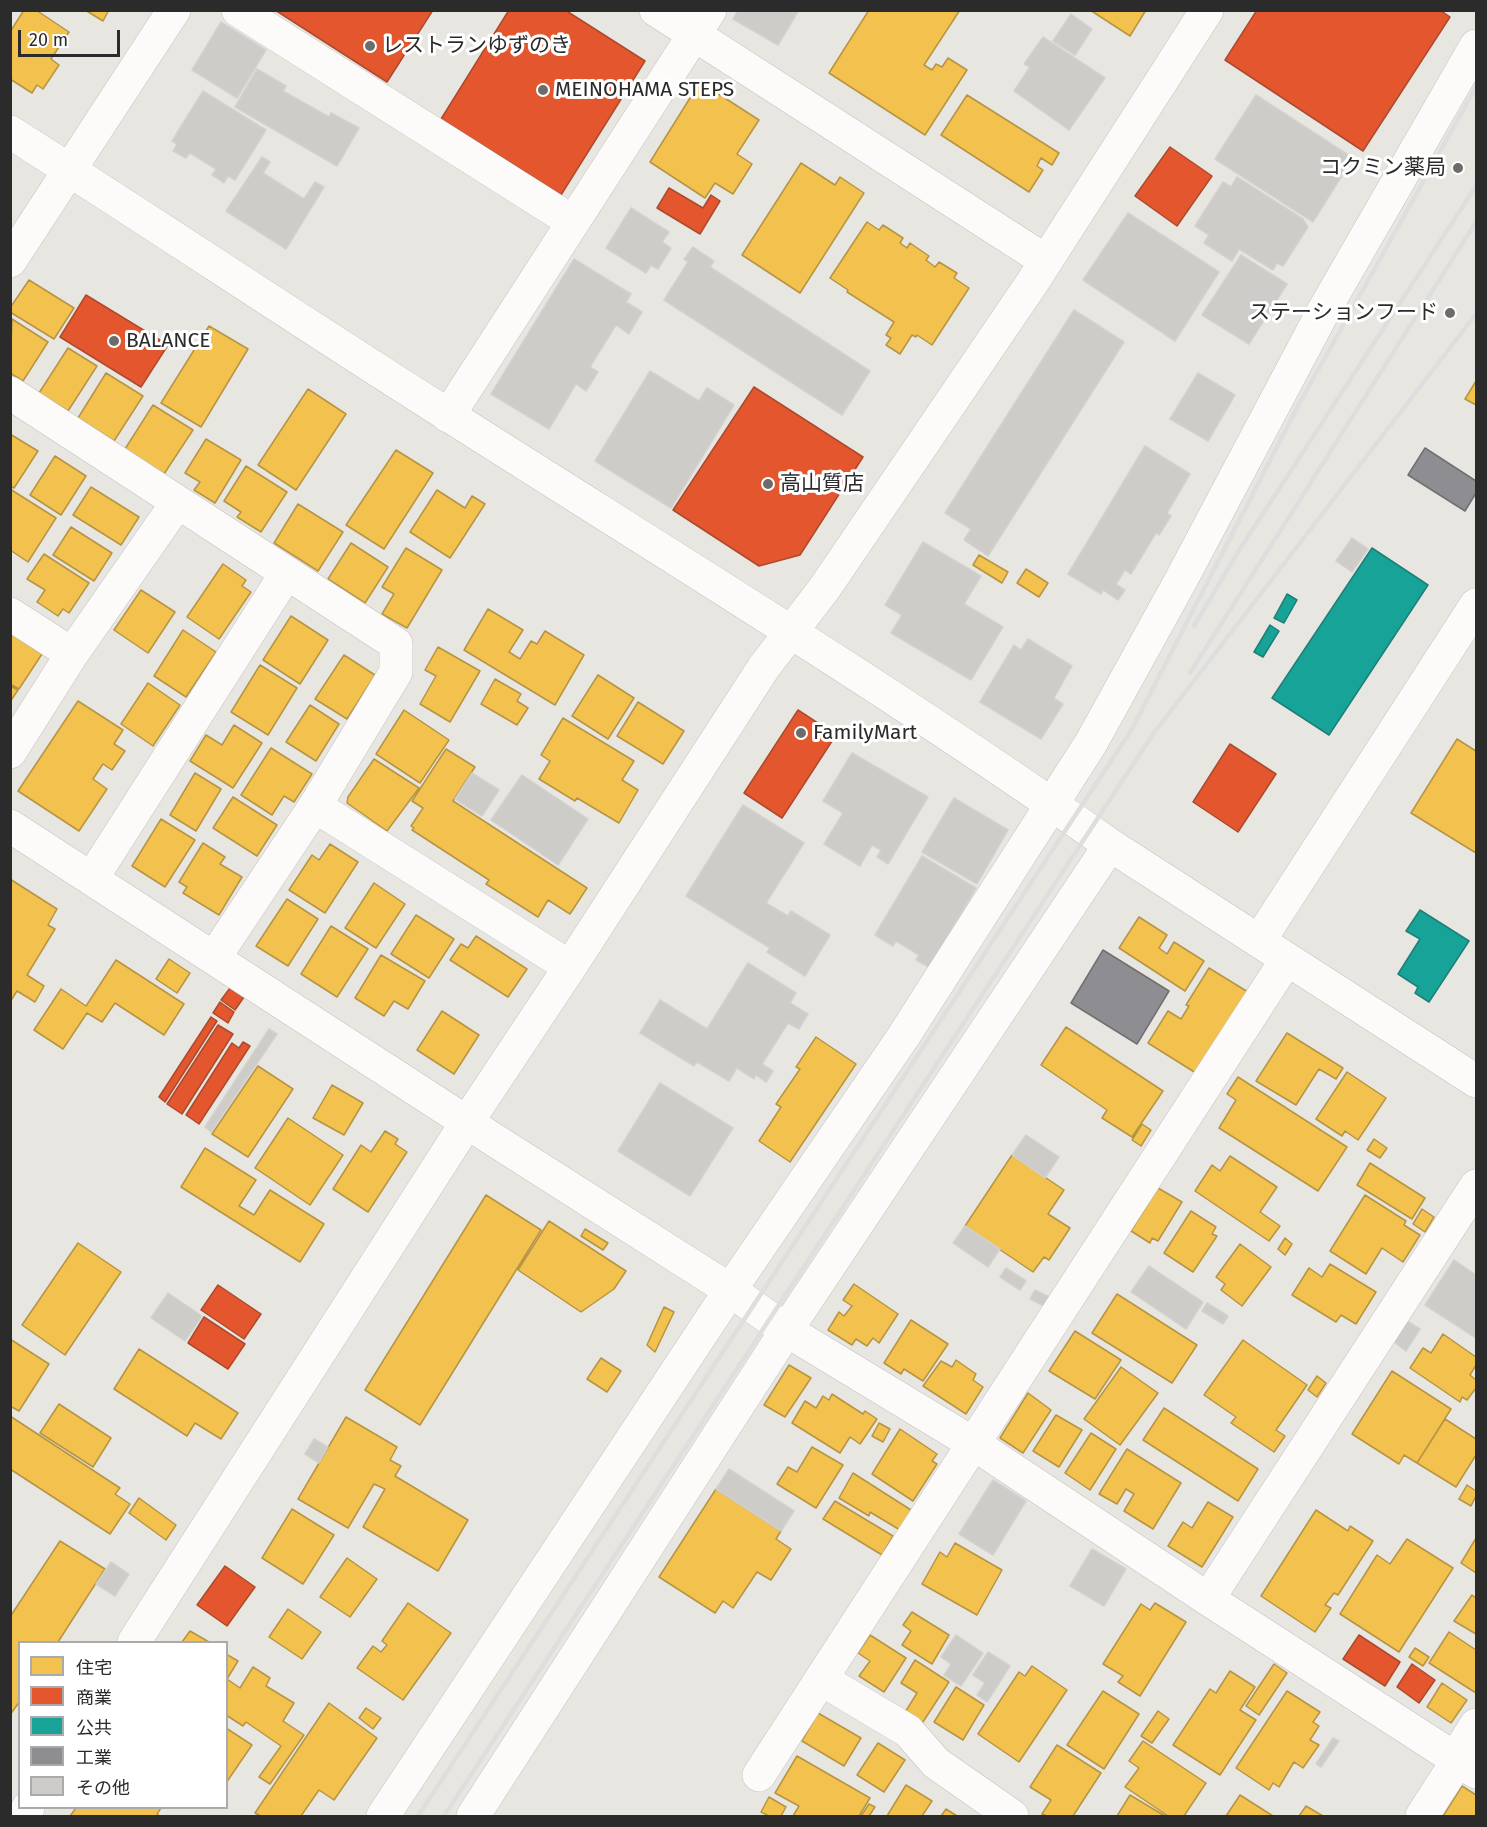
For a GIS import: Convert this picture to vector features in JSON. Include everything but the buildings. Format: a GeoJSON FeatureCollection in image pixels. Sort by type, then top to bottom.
{"type":"FeatureCollection","features":[{"type":"Feature","properties":{"kind":"street"},"geometry":{"type":"LineString","coordinates":[[10,261],[71,171],[174,10]]}},
{"type":"Feature","properties":{"kind":"street"},"geometry":{"type":"LineString","coordinates":[[238,10],[573,222]]}},
{"type":"Feature","properties":{"kind":"street"},"geometry":{"type":"LineString","coordinates":[[656,10],[702,23],[1046,261]]}},
{"type":"Feature","properties":{"kind":"street"},"geometry":{"type":"LineString","coordinates":[[135,1641],[467,1122],[764,667],[791,634],[837,569],[1046,261],[1207,10]]}},
{"type":"Feature","properties":{"kind":"street"},"geometry":{"type":"LineString","coordinates":[[448,416],[702,23]]}},
{"type":"Feature","properties":{"kind":"street"},"geometry":{"type":"LineString","coordinates":[[383,1816],[730,1290],[903,1037],[1091,743],[1176,590],[1324,310],[1476,46]]}},
{"type":"Feature","properties":{"kind":"street"},"geometry":{"type":"LineString","coordinates":[[10,132],[448,416],[791,634],[1052,804],[1110,845],[1476,1081]]}},
{"type":"Feature","properties":{"kind":"street"},"geometry":{"type":"LineString","coordinates":[[10,393],[396,644],[396,672],[315,806],[214,958]]}},
{"type":"Feature","properties":{"kind":"street"},"geometry":{"type":"LineString","coordinates":[[10,752],[72,654],[177,502]]}},
{"type":"Feature","properties":{"kind":"street"},"geometry":{"type":"LineString","coordinates":[[92,878],[286,574]]}},
{"type":"Feature","properties":{"kind":"street"},"geometry":{"type":"LineString","coordinates":[[1259,941],[1476,605]]}},
{"type":"Feature","properties":{"kind":"street"},"geometry":{"type":"LineString","coordinates":[[10,614],[72,654]]}},
{"type":"Feature","properties":{"kind":"street"},"geometry":{"type":"LineString","coordinates":[[315,806],[570,967]]}},
{"type":"Feature","properties":{"kind":"street"},"geometry":{"type":"LineString","coordinates":[[10,826],[730,1290],[786,1330],[974,1444],[1208,1599],[1467,1766]]}},
{"type":"Feature","properties":{"kind":"street"},"geometry":{"type":"LineString","coordinates":[[473,1816],[786,1330],[1110,845]]}},
{"type":"Feature","properties":{"kind":"street"},"geometry":{"type":"LineString","coordinates":[[759,1775],[1287,959]]}},
{"type":"Feature","properties":{"kind":"street"},"geometry":{"type":"LineString","coordinates":[[1208,1599],[1476,1185]]}},
{"type":"Feature","properties":{"kind":"street"},"geometry":{"type":"LineString","coordinates":[[821,1679],[908,1731],[936,1763],[1012,1816]]}},
{"type":"Feature","properties":{"kind":"street"},"geometry":{"type":"LineString","coordinates":[[1422,1816],[1467,1766],[1464,1744],[1476,1725]]}},
{"type":"Feature","properties":{"kind":"railway"},"geometry":{"type":"LineString","coordinates":[[418,1816],[1132,729],[1298,406],[1476,87]]}},
{"type":"Feature","properties":{"kind":"railway"},"geometry":{"type":"LineString","coordinates":[[1194,626],[1238,552],[1476,186]]}},
{"type":"Feature","properties":{"kind":"railway"},"geometry":{"type":"LineString","coordinates":[[1190,673],[1476,222]]}},
{"type":"Feature","properties":{"kind":"railway"},"geometry":{"type":"LineString","coordinates":[[444,1816],[1153,734],[1476,314]]}},
{"type":"Feature","properties":{"kind":"place","name":"レストランゆずのき"},"geometry":{"type":"Point","coordinates":[370,46]}},
{"type":"Feature","properties":{"kind":"place","name":"MEINOHAMA STEPS"},"geometry":{"type":"Point","coordinates":[543,90]}},
{"type":"Feature","properties":{"kind":"place","name":"コクミン薬局"},"geometry":{"type":"Point","coordinates":[1458,168]}},
{"type":"Feature","properties":{"kind":"place","name":"ステーションフード"},"geometry":{"type":"Point","coordinates":[1450,313]}},
{"type":"Feature","properties":{"kind":"place","name":"BALANCE"},"geometry":{"type":"Point","coordinates":[114,341]}},
{"type":"Feature","properties":{"kind":"place","name":"高山質店"},"geometry":{"type":"Point","coordinates":[768,484]}},
{"type":"Feature","properties":{"kind":"place","name":"FamilyMart"},"geometry":{"type":"Point","coordinates":[801,733]}}]}
